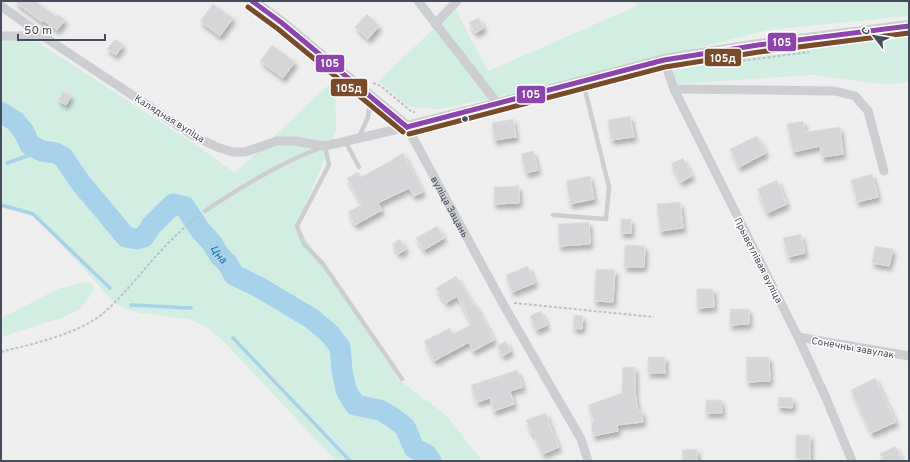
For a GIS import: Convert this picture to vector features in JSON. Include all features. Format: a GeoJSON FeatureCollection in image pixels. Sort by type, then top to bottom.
{"type":"FeatureCollection","features":[{"type":"Feature","properties":{"kind":"street","name":"вуліца Зацань"},"geometry":{"type":"LineString","coordinates":[[252,1],[282,23],[407,127],[502,302],[581,439],[588,461]]}},
{"type":"Feature","properties":{"kind":"street"},"geometry":{"type":"LineString","coordinates":[[418,1],[498,104]]}},
{"type":"Feature","properties":{"kind":"street"},"geometry":{"type":"LineString","coordinates":[[435,24],[457,1]]}},
{"type":"Feature","properties":{"kind":"street","name":"Калядная вуліца"},"geometry":{"type":"LineString","coordinates":[[1,6],[43,36],[194,136],[217,147],[233,152],[245,152],[277,141],[295,141],[325,146],[407,127]]}},
{"type":"Feature","properties":{"kind":"street"},"geometry":{"type":"LineString","coordinates":[[407,127],[664,60],[909,26]]}},
{"type":"Feature","properties":{"kind":"street"},"geometry":{"type":"LineString","coordinates":[[1,36],[43,36]]}},
{"type":"Feature","properties":{"kind":"street","name":"Прыветлівая вуліца"},"geometry":{"type":"LineString","coordinates":[[664,60],[674,89],[798,337],[826,398],[852,461]]}},
{"type":"Feature","properties":{"kind":"street"},"geometry":{"type":"LineString","coordinates":[[674,89],[835,91],[855,96],[868,111],[884,171]]}},
{"type":"Feature","properties":{"kind":"street","name":"Сонечны завулак"},"geometry":{"type":"LineString","coordinates":[[798,337],[909,356]]}},
{"type":"Feature","properties":{"kind":"lane"},"geometry":{"type":"LineString","coordinates":[[553,215],[606,219],[609,187],[583,82]]}},
{"type":"Feature","properties":{"kind":"lane"},"geometry":{"type":"LineString","coordinates":[[359,138],[368,117],[370,100],[366,92]]}},
{"type":"Feature","properties":{"kind":"lane"},"geometry":{"type":"LineString","coordinates":[[345,141],[359,167]]}},
{"type":"Feature","properties":{"kind":"lane"},"geometry":{"type":"LineString","coordinates":[[205,211],[241,187],[280,164],[325,146],[329,165],[297,226],[304,244],[323,264],[402,379]]}},
{"type":"Feature","properties":{"kind":"path"},"geometry":{"type":"LineString","coordinates":[[381,86],[412,112],[421,112]]}},
{"type":"Feature","properties":{"kind":"path"},"geometry":{"type":"LineString","coordinates":[[1,352],[61,335],[99,316],[115,303],[184,227],[205,211]]}},
{"type":"Feature","properties":{"kind":"path"},"geometry":{"type":"LineString","coordinates":[[502,302],[654,317]]}},
{"type":"Feature","properties":{"kind":"green space"},"geometry":{"type":"Polygon","coordinates":[[[635,1],[909,1],[909,16],[769,30],[494,98],[439,109],[418,108],[406,105],[379,81],[455,8],[488,71],[637,6],[635,1]]]}},
{"type":"Feature","properties":{"kind":"green space"},"geometry":{"type":"Polygon","coordinates":[[[909,33],[909,82],[888,85],[814,75],[673,84],[667,72],[772,51],[909,33]]]}},
{"type":"Feature","properties":{"kind":"green space"},"geometry":{"type":"Polygon","coordinates":[[[1,40],[38,42],[200,148],[235,173],[335,79],[336,131],[297,225],[398,379],[446,415],[482,461],[336,461],[223,341],[208,328],[189,319],[141,313],[125,309],[115,303],[33,214],[1,205],[1,40]]]}},
{"type":"Feature","properties":{"kind":"green space"},"geometry":{"type":"Polygon","coordinates":[[[86,282],[93,284],[93,292],[80,309],[64,317],[1,337],[1,318],[60,288],[86,282]]]}},
{"type":"Feature","properties":{"kind":"building"},"geometry":{"type":"Polygon","coordinates":[[[14,1],[35,1],[56,16],[57,14],[65,20],[57,30],[43,20],[42,22],[14,1]]]}},
{"type":"Feature","properties":{"kind":"building"},"geometry":{"type":"Polygon","coordinates":[[[213,4],[233,18],[220,36],[200,21],[213,4]]]}},
{"type":"Feature","properties":{"kind":"building"},"geometry":{"type":"Polygon","coordinates":[[[367,14],[379,26],[368,39],[355,27],[367,14]]]}},
{"type":"Feature","properties":{"kind":"building"},"geometry":{"type":"Polygon","coordinates":[[[479,18],[484,28],[475,33],[469,22],[479,18]]]}},
{"type":"Feature","properties":{"kind":"building"},"geometry":{"type":"Polygon","coordinates":[[[115,39],[123,45],[116,55],[107,49],[115,39]]]}},
{"type":"Feature","properties":{"kind":"building"},"geometry":{"type":"Polygon","coordinates":[[[272,45],[295,62],[283,78],[260,61],[272,45]]]}},
{"type":"Feature","properties":{"kind":"building"},"geometry":{"type":"Polygon","coordinates":[[[63,91],[71,96],[66,105],[58,100],[63,91]]]}},
{"type":"Feature","properties":{"kind":"building"},"geometry":{"type":"Polygon","coordinates":[[[630,116],[634,137],[611,140],[608,120],[630,116]]]}},
{"type":"Feature","properties":{"kind":"building"},"geometry":{"type":"Polygon","coordinates":[[[513,119],[516,137],[494,140],[492,123],[513,119]]]}},
{"type":"Feature","properties":{"kind":"building"},"geometry":{"type":"Polygon","coordinates":[[[803,121],[805,132],[840,127],[843,154],[822,157],[820,146],[793,152],[787,124],[803,121]]]}},
{"type":"Feature","properties":{"kind":"building"},"geometry":{"type":"Polygon","coordinates":[[[757,136],[766,153],[739,167],[730,149],[757,136]]]}},
{"type":"Feature","properties":{"kind":"building"},"geometry":{"type":"Polygon","coordinates":[[[533,151],[538,170],[526,173],[521,154],[533,151]]]}},
{"type":"Feature","properties":{"kind":"building"},"geometry":{"type":"Polygon","coordinates":[[[403,153],[423,192],[414,196],[409,188],[378,203],[382,210],[355,225],[348,212],[362,204],[347,178],[358,172],[361,177],[403,153]]]}},
{"type":"Feature","properties":{"kind":"building"},"geometry":{"type":"Polygon","coordinates":[[[683,158],[692,176],[681,182],[671,164],[683,158]]]}},
{"type":"Feature","properties":{"kind":"building"},"geometry":{"type":"Polygon","coordinates":[[[872,174],[878,197],[857,202],[851,180],[872,174]]]}},
{"type":"Feature","properties":{"kind":"building"},"geometry":{"type":"Polygon","coordinates":[[[590,176],[594,199],[570,204],[566,181],[590,176]]]}},
{"type":"Feature","properties":{"kind":"building"},"geometry":{"type":"Polygon","coordinates":[[[777,180],[787,204],[767,213],[757,189],[777,180]]]}},
{"type":"Feature","properties":{"kind":"building"},"geometry":{"type":"Polygon","coordinates":[[[519,186],[519,203],[494,204],[494,187],[519,186]]]}},
{"type":"Feature","properties":{"kind":"building"},"geometry":{"type":"Polygon","coordinates":[[[680,202],[683,228],[660,231],[657,204],[680,202]]]}},
{"type":"Feature","properties":{"kind":"building"},"geometry":{"type":"Polygon","coordinates":[[[621,219],[631,219],[631,233],[621,233],[621,219]]]}},
{"type":"Feature","properties":{"kind":"building"},"geometry":{"type":"Polygon","coordinates":[[[589,222],[590,244],[559,246],[558,224],[589,222]]]}},
{"type":"Feature","properties":{"kind":"building"},"geometry":{"type":"Polygon","coordinates":[[[437,226],[444,238],[424,250],[416,238],[437,226]]]}},
{"type":"Feature","properties":{"kind":"building"},"geometry":{"type":"Polygon","coordinates":[[[801,234],[805,253],[788,257],[783,238],[801,234]]]}},
{"type":"Feature","properties":{"kind":"building"},"geometry":{"type":"Polygon","coordinates":[[[400,239],[406,249],[398,254],[392,244],[400,239]]]}},
{"type":"Feature","properties":{"kind":"building"},"geometry":{"type":"Polygon","coordinates":[[[625,245],[645,246],[644,267],[624,267],[625,245]]]}},
{"type":"Feature","properties":{"kind":"building"},"geometry":{"type":"Polygon","coordinates":[[[875,246],[893,249],[889,266],[872,263],[875,246]]]}},
{"type":"Feature","properties":{"kind":"building"},"geometry":{"type":"Polygon","coordinates":[[[528,266],[535,283],[512,292],[506,275],[528,266]]]}},
{"type":"Feature","properties":{"kind":"building"},"geometry":{"type":"Polygon","coordinates":[[[596,269],[615,270],[613,302],[594,301],[596,269]]]}},
{"type":"Feature","properties":{"kind":"building"},"geometry":{"type":"Polygon","coordinates":[[[456,276],[474,305],[475,304],[494,340],[473,351],[469,342],[434,361],[424,341],[450,328],[453,334],[472,324],[457,296],[446,303],[436,288],[456,276]]]}},
{"type":"Feature","properties":{"kind":"building"},"geometry":{"type":"Polygon","coordinates":[[[697,289],[713,289],[714,307],[697,308],[697,289]]]}},
{"type":"Feature","properties":{"kind":"building"},"geometry":{"type":"Polygon","coordinates":[[[730,309],[749,309],[749,324],[730,325],[730,309]]]}},
{"type":"Feature","properties":{"kind":"building"},"geometry":{"type":"Polygon","coordinates":[[[541,311],[547,325],[536,330],[530,316],[541,311]]]}},
{"type":"Feature","properties":{"kind":"building"},"geometry":{"type":"Polygon","coordinates":[[[574,315],[583,316],[582,329],[573,328],[574,315]]]}},
{"type":"Feature","properties":{"kind":"building"},"geometry":{"type":"Polygon","coordinates":[[[506,341],[511,351],[503,356],[497,346],[506,341]]]}},
{"type":"Feature","properties":{"kind":"building"},"geometry":{"type":"Polygon","coordinates":[[[648,357],[665,357],[665,373],[648,373],[648,357]]]}},
{"type":"Feature","properties":{"kind":"building"},"geometry":{"type":"Polygon","coordinates":[[[746,357],[769,357],[770,381],[747,382],[746,357]]]}},
{"type":"Feature","properties":{"kind":"building"},"geometry":{"type":"Polygon","coordinates":[[[623,367],[635,367],[635,393],[638,411],[642,411],[643,422],[617,425],[618,431],[593,436],[591,423],[594,422],[588,405],[622,393],[623,367]]]}},
{"type":"Feature","properties":{"kind":"building"},"geometry":{"type":"Polygon","coordinates":[[[517,370],[523,387],[510,391],[514,404],[494,411],[490,398],[477,402],[471,385],[517,370]]]}},
{"type":"Feature","properties":{"kind":"building"},"geometry":{"type":"Polygon","coordinates":[[[875,378],[896,422],[871,433],[851,390],[875,378]]]}},
{"type":"Feature","properties":{"kind":"building"},"geometry":{"type":"Polygon","coordinates":[[[778,397],[793,398],[792,408],[778,407],[778,397]]]}},
{"type":"Feature","properties":{"kind":"building"},"geometry":{"type":"Polygon","coordinates":[[[706,400],[721,400],[722,413],[706,413],[706,400]]]}},
{"type":"Feature","properties":{"kind":"building"},"geometry":{"type":"Polygon","coordinates":[[[546,413],[559,447],[543,454],[533,432],[531,433],[526,420],[546,413]]]}},
{"type":"Feature","properties":{"kind":"building"},"geometry":{"type":"Polygon","coordinates":[[[796,435],[810,435],[810,459],[796,459],[796,435]]]}},
{"type":"Feature","properties":{"kind":"building"},"geometry":{"type":"Polygon","coordinates":[[[895,446],[903,461],[884,461],[880,454],[895,446]]]}},
{"type":"Feature","properties":{"kind":"building"},"geometry":{"type":"Polygon","coordinates":[[[697,449],[697,461],[683,461],[682,450],[697,449]]]}},
{"type":"Feature","properties":{"kind":"waterway","name":"Цна"},"geometry":{"type":"LineString","coordinates":[[1,112],[15,121],[24,132],[30,145],[42,151],[56,153],[63,157],[80,182],[126,237],[137,239],[144,237],[152,225],[173,204],[185,207],[200,230],[212,243],[219,255],[228,264],[234,275],[257,286],[311,318],[330,334],[340,347],[346,390],[355,405],[380,410],[392,417],[405,427],[414,448],[427,455],[431,461]]}},
{"type":"Feature","properties":{"kind":"waterway"},"geometry":{"type":"LineString","coordinates":[[7,163],[42,151]]}},
{"type":"Feature","properties":{"kind":"waterway"},"geometry":{"type":"LineString","coordinates":[[1,205],[33,214],[110,288]]}},
{"type":"Feature","properties":{"kind":"waterway"},"geometry":{"type":"LineString","coordinates":[[131,305],[191,308]]}},
{"type":"Feature","properties":{"kind":"waterway"},"geometry":{"type":"LineString","coordinates":[[233,338],[350,461]]}},
{"type":"Feature","properties":{"kind":"transit line","name":"105"},"geometry":{"type":"LineString","coordinates":[[252,1],[282,23],[407,127]]}},
{"type":"Feature","properties":{"kind":"transit line","name":"105д"},"geometry":{"type":"LineString","coordinates":[[248,7],[278,29],[403,132]]}},
{"type":"Feature","properties":{"kind":"transit line","name":"105"},"geometry":{"type":"LineString","coordinates":[[407,127],[664,60],[758,45],[909,26]]}},
{"type":"Feature","properties":{"kind":"transit line","name":"105д"},"geometry":{"type":"LineString","coordinates":[[409,134],[665,67],[759,52],[909,33]]}}]}
